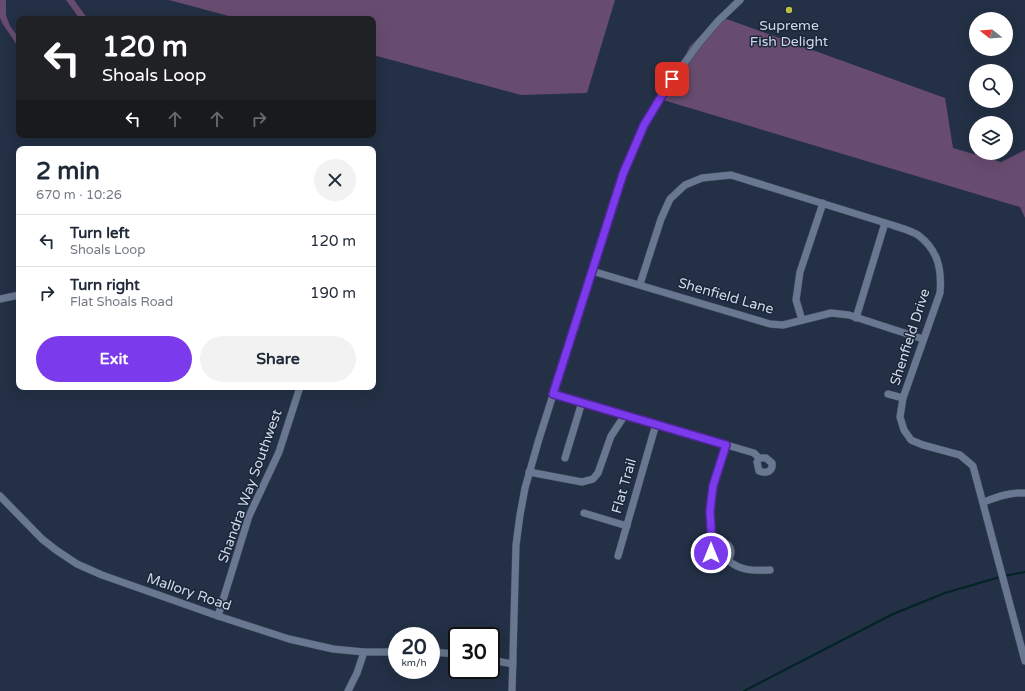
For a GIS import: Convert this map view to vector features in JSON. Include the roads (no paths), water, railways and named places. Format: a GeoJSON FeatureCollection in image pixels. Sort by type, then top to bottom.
{"type":"FeatureCollection","features":[{"type":"Feature","properties":{"kind":"street"},"geometry":{"type":"LineString","coordinates":[[512,691],[516,545],[520,515],[529,472],[623,174],[644,125],[664,91],[704,38],[740,0]]}},
{"type":"Feature","properties":{"kind":"street","name":"Shenfield Drive"},"geometry":{"type":"LineString","coordinates":[[640,284],[661,219],[670,199],[685,185],[702,178],[731,175],[885,223],[917,235],[931,248],[940,266],[940,292],[903,398],[900,417],[904,430],[911,440],[923,445],[960,455],[973,466],[984,502],[1025,661]]}},
{"type":"Feature","properties":{"kind":"street"},"geometry":{"type":"LineString","coordinates":[[802,320],[796,300],[800,272],[823,204]]}},
{"type":"Feature","properties":{"kind":"street"},"geometry":{"type":"LineString","coordinates":[[856,318],[885,223]]}},
{"type":"Feature","properties":{"kind":"street","name":"Shenfield Lane"},"geometry":{"type":"LineString","coordinates":[[592,271],[640,284],[770,324],[783,325],[831,313],[856,318],[923,339]]}},
{"type":"Feature","properties":{"kind":"street"},"geometry":{"type":"LineString","coordinates":[[0,299],[16,295]]}},
{"type":"Feature","properties":{"kind":"street","name":"Shandra Way Southwest"},"geometry":{"type":"LineString","coordinates":[[218,616],[249,516],[278,452],[299,390]]}},
{"type":"Feature","properties":{"kind":"street"},"geometry":{"type":"LineString","coordinates":[[553,394],[726,445],[754,454],[759,458]]}},
{"type":"Feature","properties":{"kind":"street"},"geometry":{"type":"LineString","coordinates":[[888,394],[903,398]]}},
{"type":"Feature","properties":{"kind":"street"},"geometry":{"type":"LineString","coordinates":[[565,458],[582,402]]}},
{"type":"Feature","properties":{"kind":"street"},"geometry":{"type":"LineString","coordinates":[[529,472],[582,482],[593,479],[598,473],[611,436],[626,415]]}},
{"type":"Feature","properties":{"kind":"street","name":"Flat Trail"},"geometry":{"type":"LineString","coordinates":[[618,556],[656,424]]}},
{"type":"Feature","properties":{"kind":"street"},"geometry":{"type":"LineString","coordinates":[[712,547],[714,544],[721,542],[726,544],[731,551],[727,559],[721,561],[715,559],[711,553],[710,511],[713,486],[726,445]]}},
{"type":"Feature","properties":{"kind":"street"},"geometry":{"type":"LineString","coordinates":[[984,502],[1007,494],[1017,492],[1025,493]]}},
{"type":"Feature","properties":{"kind":"street","name":"Mallory Road"},"geometry":{"type":"LineString","coordinates":[[0,496],[42,539],[72,561],[102,575],[218,616],[289,639],[333,649],[364,652],[388,652]]}},
{"type":"Feature","properties":{"kind":"street"},"geometry":{"type":"LineString","coordinates":[[584,513],[627,526]]}},
{"type":"Feature","properties":{"kind":"street"},"geometry":{"type":"LineString","coordinates":[[727,559],[738,567],[753,571],[770,570]]}},
{"type":"Feature","properties":{"kind":"street"},"geometry":{"type":"LineString","coordinates":[[348,691],[357,673],[364,652]]}},
{"type":"Feature","properties":{"kind":"street"},"geometry":{"type":"LineString","coordinates":[[500,662],[513,664]]}},
{"type":"Feature","properties":{"kind":"waterway"},"geometry":{"type":"LineString","coordinates":[[1004,576],[1025,572]]}},
{"type":"Feature","properties":{"kind":"waterway"},"geometry":{"type":"LineString","coordinates":[[744,691],[893,614],[945,593],[1000,577]]}},
{"type":"Feature","properties":{"kind":"place","name":"Supreme Fish Delight"},"geometry":{"type":"Point","coordinates":[789,10]}}]}
